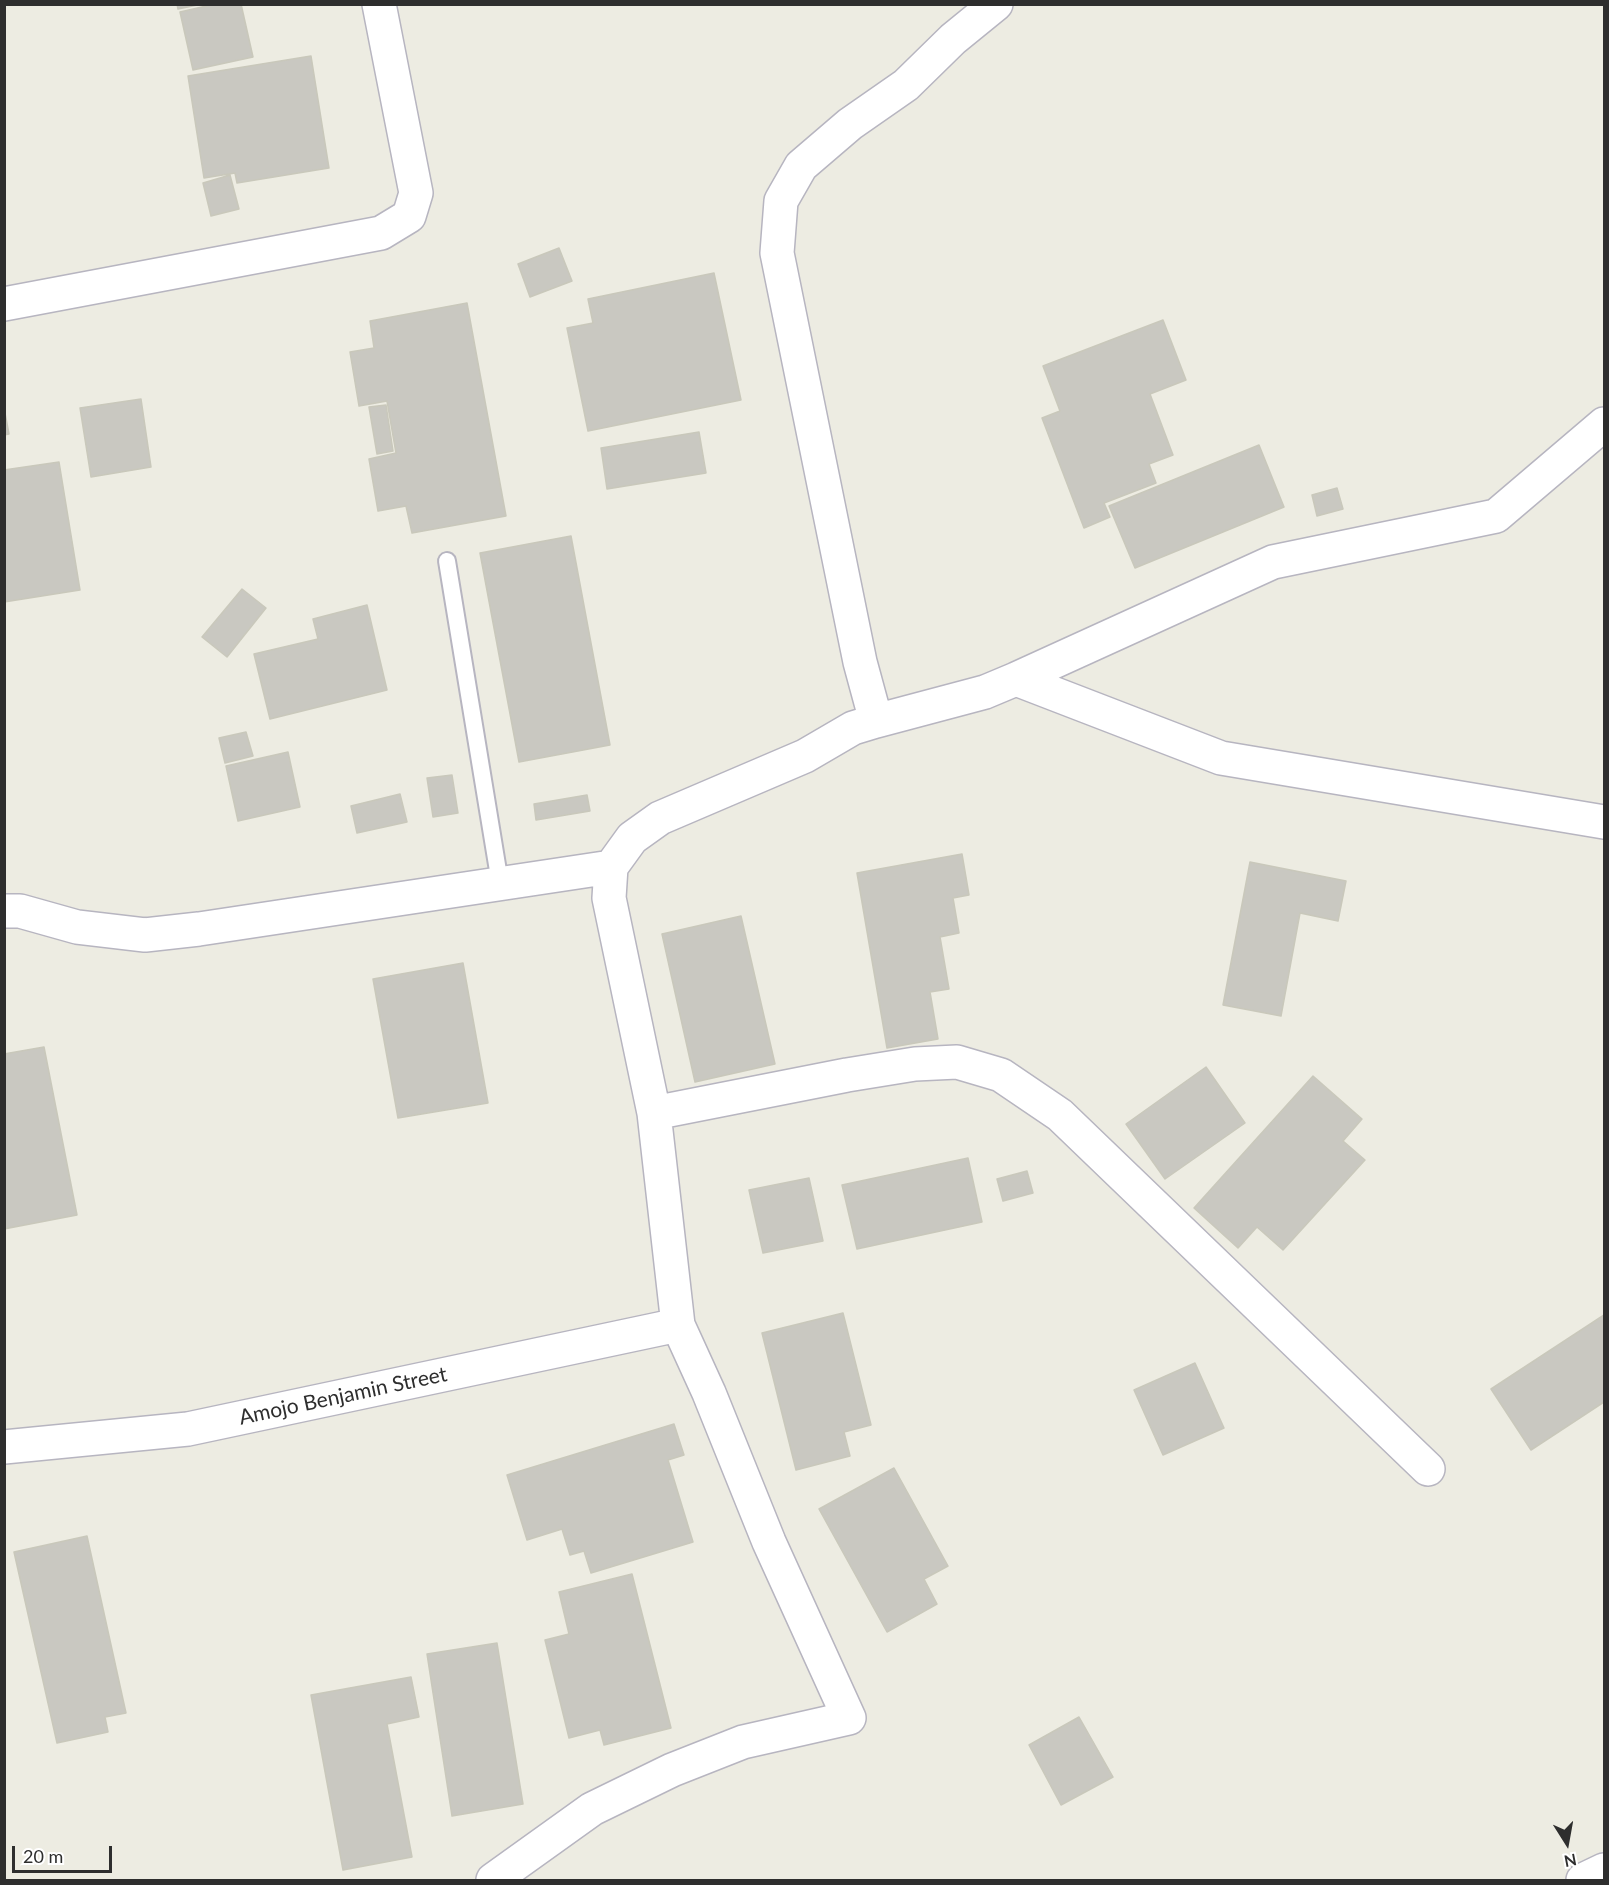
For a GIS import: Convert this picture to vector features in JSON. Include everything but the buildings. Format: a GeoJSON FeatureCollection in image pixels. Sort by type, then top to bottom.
{"type":"FeatureCollection","features":[{"type":"Feature","properties":{"kind":"street"},"geometry":{"type":"LineString","coordinates":[[4,304],[381,233],[409,216],[416,193],[380,4]]}},
{"type":"Feature","properties":{"kind":"street"},"geometry":{"type":"LineString","coordinates":[[876,721],[860,662],[777,253],[781,201],[801,166],[850,124],[906,85],[953,39],[996,4]]}},
{"type":"Feature","properties":{"kind":"street"},"geometry":{"type":"LineString","coordinates":[[493,1881],[592,1809],[672,1770],[743,1742],[849,1718],[769,1542],[709,1393],[678,1324],[654,1113],[609,897],[611,867],[632,838],[660,818],[805,756],[853,728],[985,692],[1273,562],[1496,516],[1605,424]]}},
{"type":"Feature","properties":{"kind":"street"},"geometry":{"type":"LineString","coordinates":[[1016,679],[1221,758],[1605,822]]}},
{"type":"Feature","properties":{"kind":"street"},"geometry":{"type":"LineString","coordinates":[[4,911],[20,911],[77,927],[145,935],[611,867]]}},
{"type":"Feature","properties":{"kind":"street"},"geometry":{"type":"LineString","coordinates":[[654,1113],[915,1064],[957,1062],[1000,1075],[1060,1115],[1428,1469]]}},
{"type":"Feature","properties":{"kind":"street","name":"Amojo Benjamin Street"},"geometry":{"type":"LineString","coordinates":[[4,1447],[188,1429],[678,1324]]}},
{"type":"Feature","properties":{"kind":"street"},"geometry":{"type":"LineString","coordinates":[[1583,1881],[1605,1870]]}},
{"type":"Feature","properties":{"kind":"lane"},"geometry":{"type":"LineString","coordinates":[[447,561],[500,883]]}}]}
